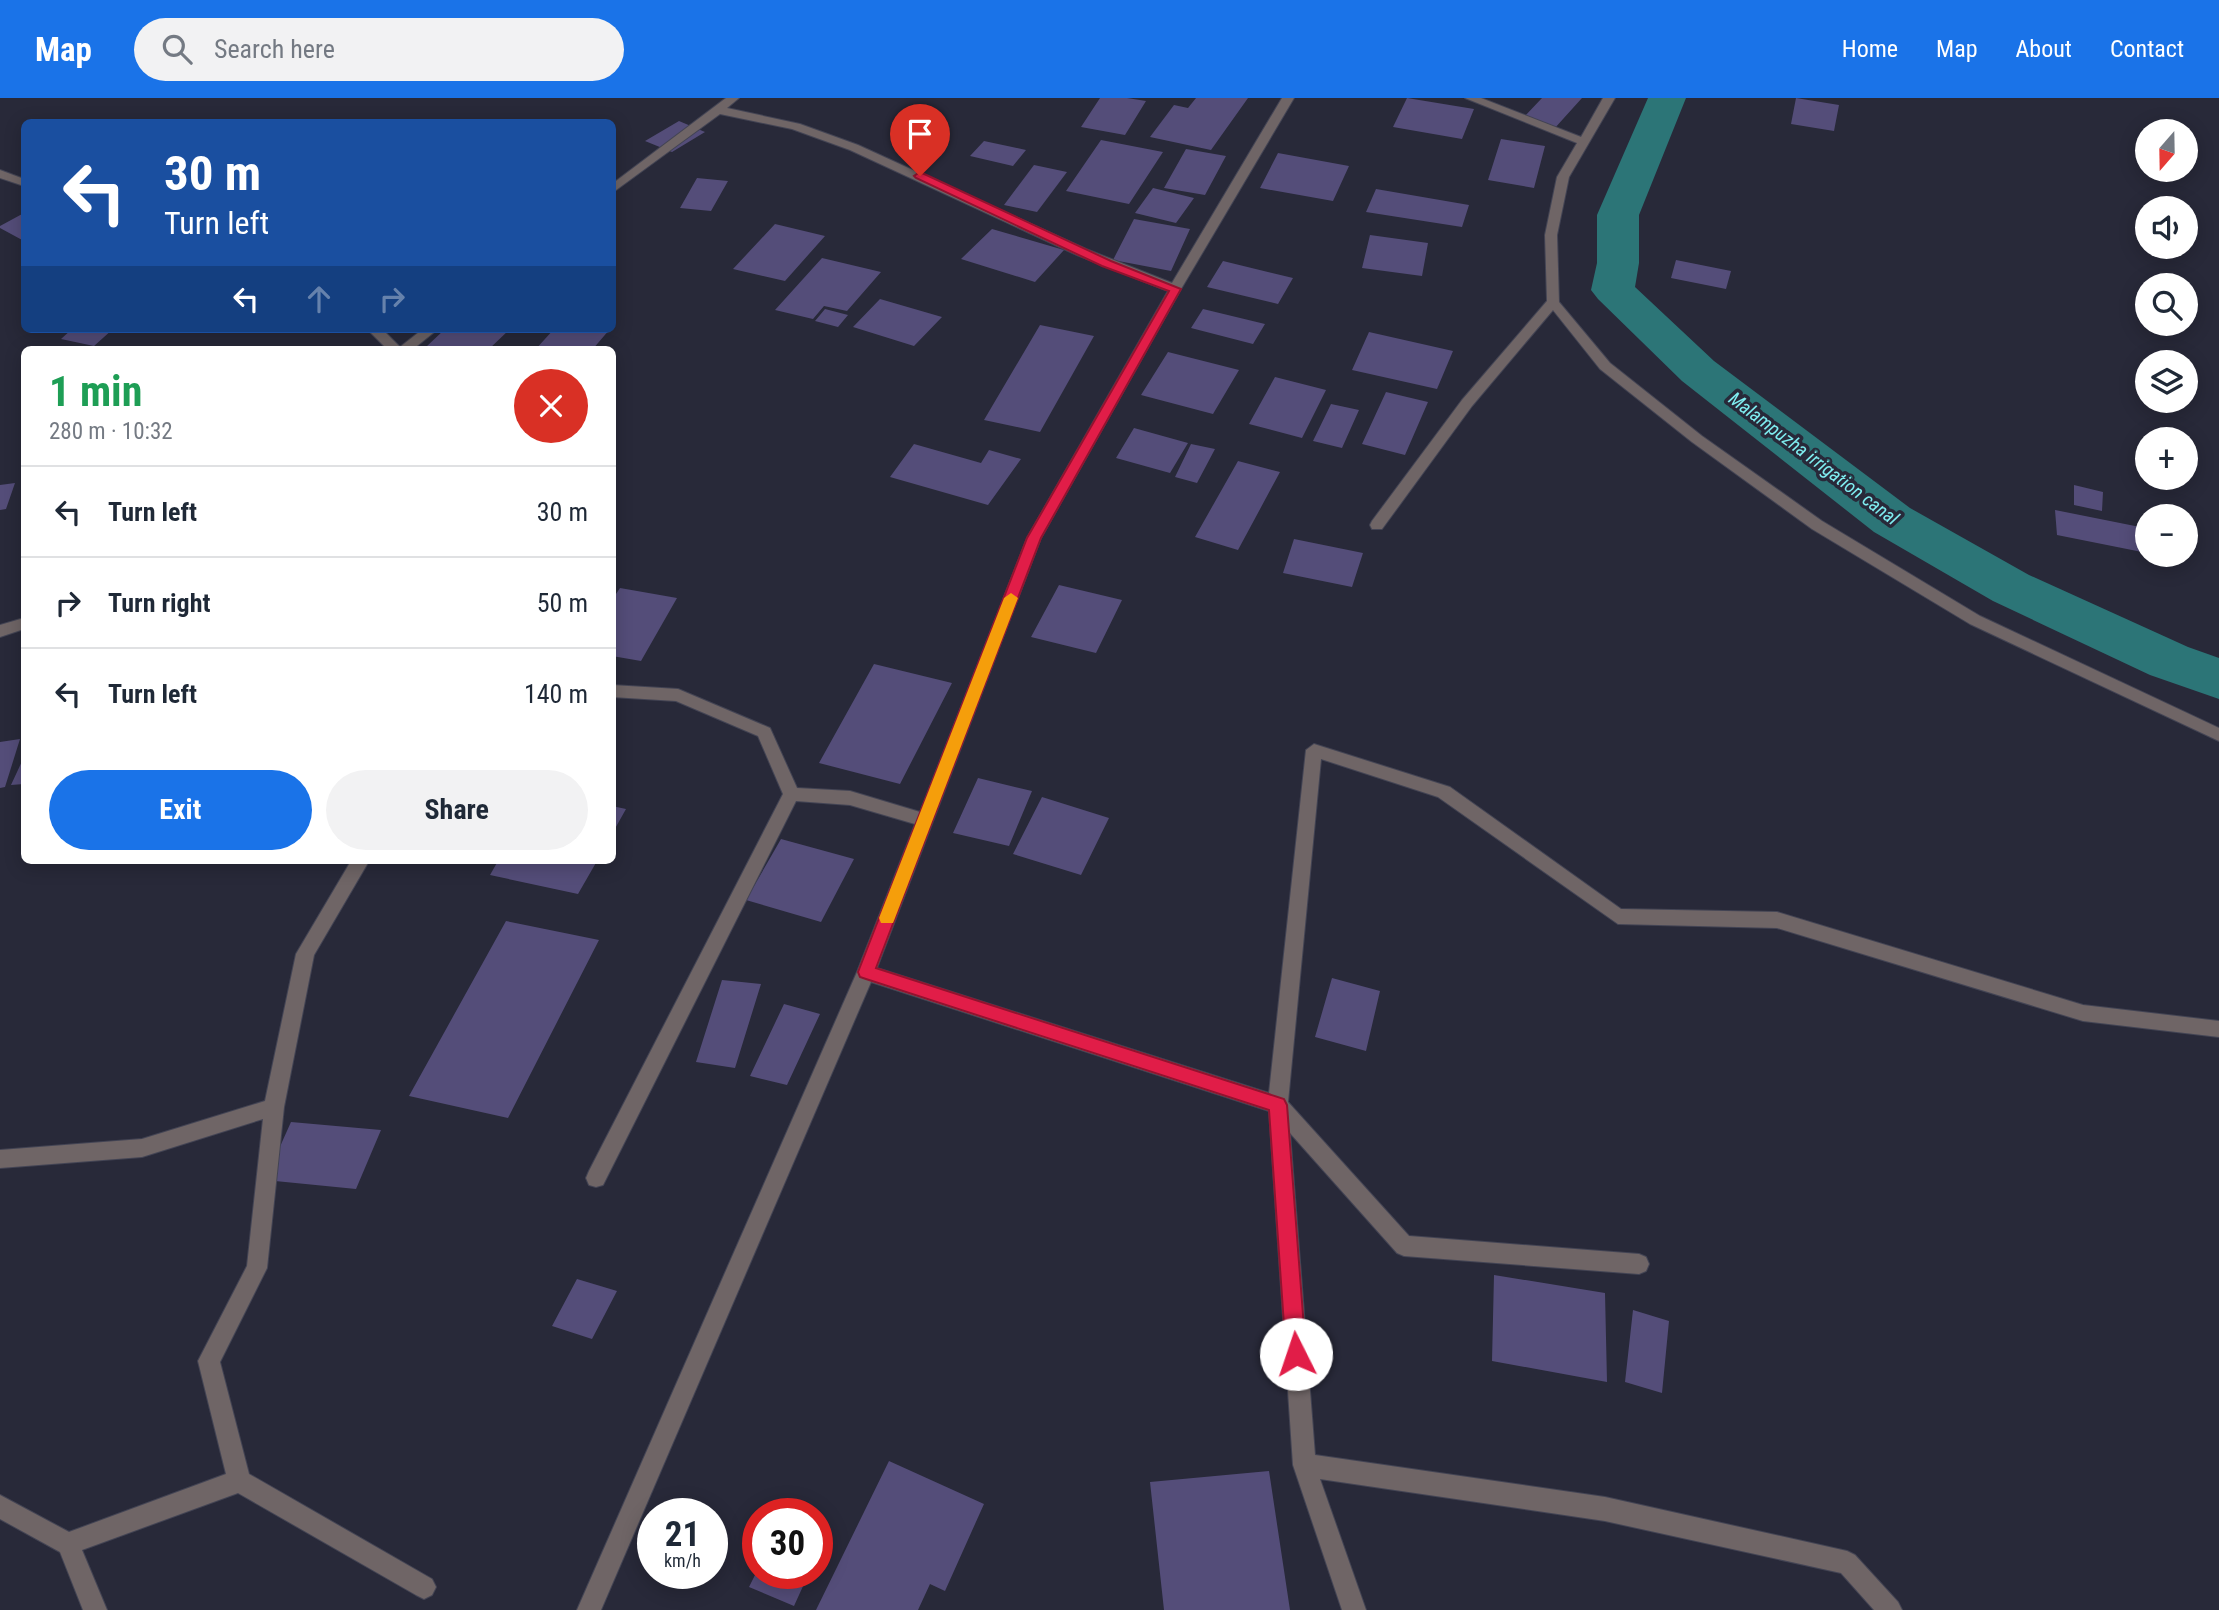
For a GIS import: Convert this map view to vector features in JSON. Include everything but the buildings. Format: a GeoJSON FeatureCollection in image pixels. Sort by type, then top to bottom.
{"type":"FeatureCollection","features":[{"type":"Feature","properties":{"kind":"street"},"geometry":{"type":"LineString","coordinates":[[616,187],[733,98]]}},
{"type":"Feature","properties":{"kind":"street"},"geometry":{"type":"LineString","coordinates":[[589,1610],[866,972],[1034,538],[1175,289],[1288,98]]}},
{"type":"Feature","properties":{"kind":"street"},"geometry":{"type":"LineString","coordinates":[[1471,98],[1584,142]]}},
{"type":"Feature","properties":{"kind":"street"},"geometry":{"type":"LineString","coordinates":[[1609,98],[1563,177],[1551,235],[1553,302],[1605,366],[1697,439],[1817,525],[1975,620],[2219,735]]}},
{"type":"Feature","properties":{"kind":"street"},"geometry":{"type":"LineString","coordinates":[[718,110],[805,129],[896,164],[1116,268],[1175,289]]}},
{"type":"Feature","properties":{"kind":"street"},"geometry":{"type":"LineString","coordinates":[[0,174],[21,182]]}},
{"type":"Feature","properties":{"kind":"street"},"geometry":{"type":"LineString","coordinates":[[1377,526],[1466,403],[1553,302]]}},
{"type":"Feature","properties":{"kind":"street"},"geometry":{"type":"LineString","coordinates":[[378,333],[392,346]]}},
{"type":"Feature","properties":{"kind":"street"},"geometry":{"type":"LineString","coordinates":[[409,346],[426,333]]}},
{"type":"Feature","properties":{"kind":"street"},"geometry":{"type":"LineString","coordinates":[[0,631],[21,625]]}},
{"type":"Feature","properties":{"kind":"street"},"geometry":{"type":"LineString","coordinates":[[616,691],[678,695],[764,732],[791,794]]}},
{"type":"Feature","properties":{"kind":"street"},"geometry":{"type":"LineString","coordinates":[[1354,1610],[1304,1465],[1278,1105],[1314,750],[1444,792],[1618,916],[1777,920],[2083,1013],[2219,1029]]}},
{"type":"Feature","properties":{"kind":"street"},"geometry":{"type":"LineString","coordinates":[[791,794],[850,798],[925,820]]}},
{"type":"Feature","properties":{"kind":"street"},"geometry":{"type":"LineString","coordinates":[[596,1178],[791,794]]}},
{"type":"Feature","properties":{"kind":"street"},"geometry":{"type":"LineString","coordinates":[[358,864],[305,954],[274,1107],[257,1268],[209,1360],[239,1480],[424,1587]]}},
{"type":"Feature","properties":{"kind":"street"},"geometry":{"type":"LineString","coordinates":[[866,972],[1278,1105],[1405,1246],[1639,1264]]}},
{"type":"Feature","properties":{"kind":"street"},"geometry":{"type":"LineString","coordinates":[[0,1159],[142,1147],[274,1107]]}},
{"type":"Feature","properties":{"kind":"street"},"geometry":{"type":"LineString","coordinates":[[1304,1465],[1605,1509],[1847,1563],[1890,1610]]}},
{"type":"Feature","properties":{"kind":"street"},"geometry":{"type":"LineString","coordinates":[[68,1544],[239,1480]]}},
{"type":"Feature","properties":{"kind":"street"},"geometry":{"type":"LineString","coordinates":[[0,1506],[68,1544],[95,1610]]}},
{"type":"Feature","properties":{"kind":"waterway","name":"Malampuzha irrigation canal"},"geometry":{"type":"LineString","coordinates":[[1667,98],[1618,215],[1618,263],[1613,290],[1698,371],[1892,520],[2011,588],[2169,661],[2219,679]]}},
{"type":"Feature","properties":{"kind":"slow traffic"},"geometry":{"type":"LineString","coordinates":[[887,918],[1011,598]]}},
{"type":"Feature","properties":{"kind":"route"},"geometry":{"type":"LineString","coordinates":[[920,176],[1107,264],[1175,289],[1034,538],[866,972],[1278,1105],[1296,1354]]}}]}
